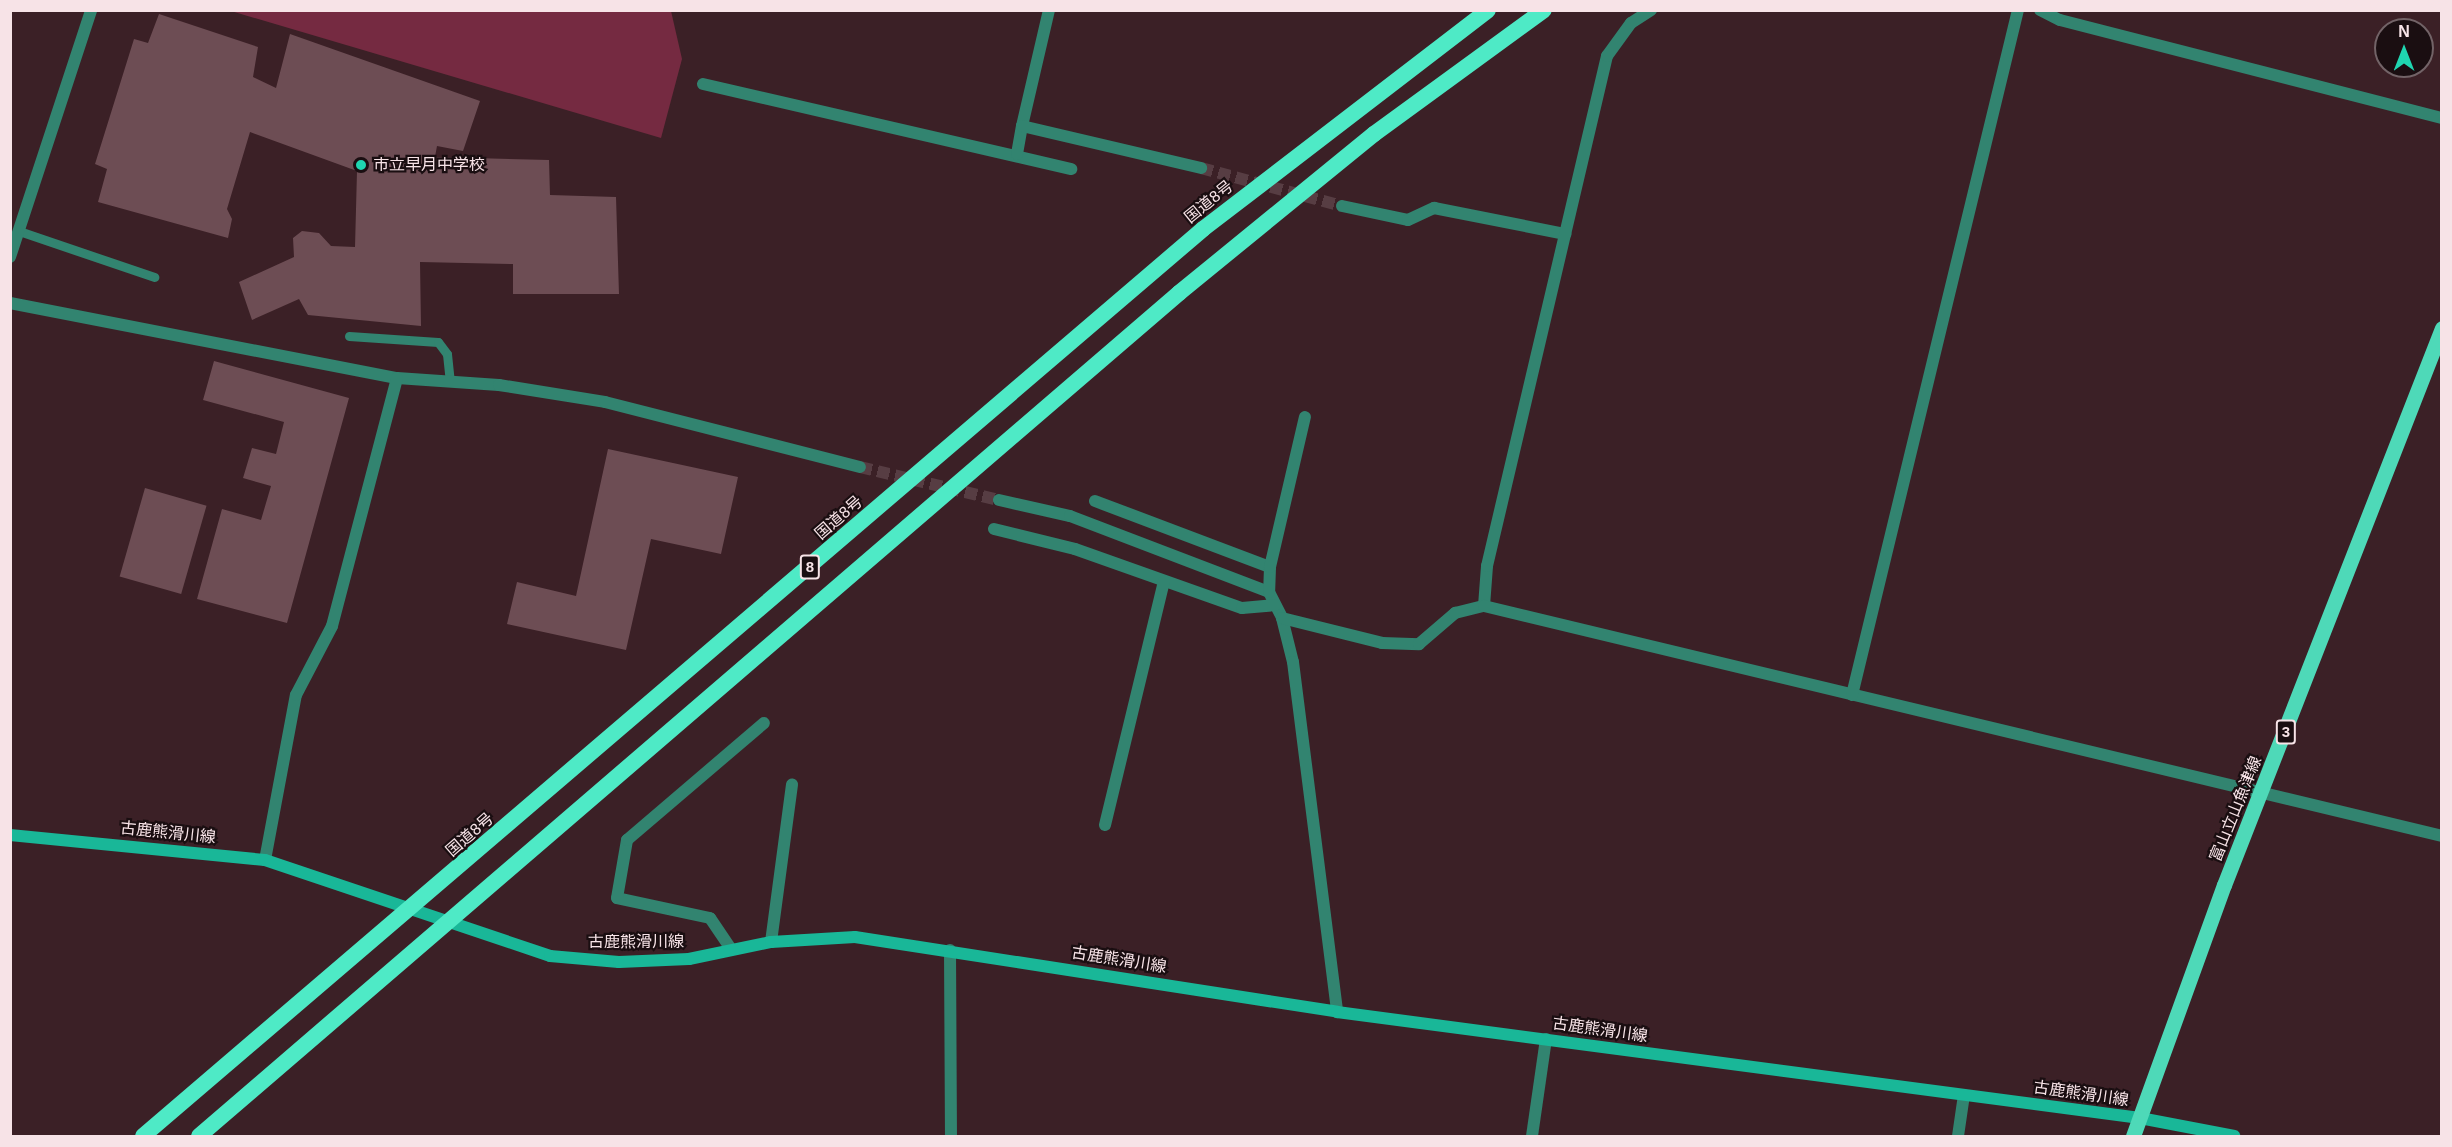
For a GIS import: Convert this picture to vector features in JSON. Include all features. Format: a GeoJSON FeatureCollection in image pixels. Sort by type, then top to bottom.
{"type":"FeatureCollection","features":[{"type":"Feature","properties":{"kind":"highway","name":"国道8号"},"geometry":{"type":"LineString","coordinates":[[143,1137],[410,912],[1203,229],[1488,10]]}},
{"type":"Feature","properties":{"kind":"highway","name":"8"},"geometry":{"type":"LineString","coordinates":[[199,1137],[1179,293],[1374,134],[1544,10]]}},
{"type":"Feature","properties":{"kind":"main road","name":"富山立山魚津線"},"geometry":{"type":"LineString","coordinates":[[2133,1137],[2442,328]]}},
{"type":"Feature","properties":{"kind":"main road","name":"古鹿熊滑川線"},"geometry":{"type":"LineString","coordinates":[[10,835],[266,860],[365,890],[410,912],[550,956],[620,962],[689,959],[771,942],[855,937],[1338,1012],[2140,1118],[2234,1137]]}},
{"type":"Feature","properties":{"kind":"street"},"geometry":{"type":"LineString","coordinates":[[10,257],[91,10]]}},
{"type":"Feature","properties":{"kind":"street"},"geometry":{"type":"LineString","coordinates":[[1017,154],[1049,10]]}},
{"type":"Feature","properties":{"kind":"street"},"geometry":{"type":"LineString","coordinates":[[1484,606],[1487,566],[1607,56],[1631,23],[1651,10]]}},
{"type":"Feature","properties":{"kind":"street"},"geometry":{"type":"LineString","coordinates":[[1852,695],[2018,10]]}},
{"type":"Feature","properties":{"kind":"street"},"geometry":{"type":"LineString","coordinates":[[2040,10],[2060,20],[2442,118]]}},
{"type":"Feature","properties":{"kind":"street"},"geometry":{"type":"LineString","coordinates":[[702,84],[1017,154],[1071,169]]}},
{"type":"Feature","properties":{"kind":"street"},"geometry":{"type":"LineString","coordinates":[[1022,126],[1201,168]]}},
{"type":"Feature","properties":{"kind":"street"},"geometry":{"type":"LineString","coordinates":[[1342,206],[1408,220],[1434,208],[1565,234]]}},
{"type":"Feature","properties":{"kind":"street"},"geometry":{"type":"LineString","coordinates":[[10,303],[397,378],[450,382],[605,402],[860,466]]}},
{"type":"Feature","properties":{"kind":"street"},"geometry":{"type":"LineString","coordinates":[[266,860],[296,695],[332,626],[397,378]]}},
{"type":"Feature","properties":{"kind":"street"},"geometry":{"type":"LineString","coordinates":[[1305,417],[1270,567],[1269,592],[1282,618],[1326,893],[1338,1012]]}},
{"type":"Feature","properties":{"kind":"street"},"geometry":{"type":"LineString","coordinates":[[999,500],[1070,516],[1269,592]]}},
{"type":"Feature","properties":{"kind":"street"},"geometry":{"type":"LineString","coordinates":[[1095,501],[1270,567]]}},
{"type":"Feature","properties":{"kind":"street"},"geometry":{"type":"LineString","coordinates":[[994,529],[1075,549],[1242,608],[1275,605]]}},
{"type":"Feature","properties":{"kind":"street"},"geometry":{"type":"LineString","coordinates":[[1105,825],[1164,581]]}},
{"type":"Feature","properties":{"kind":"street"},"geometry":{"type":"LineString","coordinates":[[1282,618],[1382,643],[1419,644],[1455,613],[1484,606],[2264,791],[2442,836]]}},
{"type":"Feature","properties":{"kind":"street"},"geometry":{"type":"LineString","coordinates":[[731,949],[710,918],[617,898],[627,840],[764,723]]}},
{"type":"Feature","properties":{"kind":"street"},"geometry":{"type":"LineString","coordinates":[[771,942],[792,784]]}},
{"type":"Feature","properties":{"kind":"street"},"geometry":{"type":"LineString","coordinates":[[950,950],[951,1137]]}},
{"type":"Feature","properties":{"kind":"street"},"geometry":{"type":"LineString","coordinates":[[1532,1137],[1546,1039]]}},
{"type":"Feature","properties":{"kind":"street"},"geometry":{"type":"LineString","coordinates":[[1958,1137],[1964,1095]]}},
{"type":"Feature","properties":{"kind":"lane"},"geometry":{"type":"LineString","coordinates":[[19,231],[154,277]]}},
{"type":"Feature","properties":{"kind":"lane"},"geometry":{"type":"LineString","coordinates":[[349,336],[438,342],[447,354],[450,382]]}},
{"type":"Feature","properties":{"kind":"shaded area"},"geometry":{"type":"Polygon","coordinates":[[[231,11],[671,11],[682,59],[661,138],[231,11]]]}},
{"type":"Feature","properties":{"kind":"building"},"geometry":{"type":"Polygon","coordinates":[[[159,14],[258,47],[253,77],[276,88],[290,34],[480,101],[463,151],[437,146],[435,157],[549,160],[550,195],[616,197],[619,294],[513,294],[513,264],[420,262],[421,326],[308,315],[299,299],[252,320],[239,282],[294,257],[293,238],[302,231],[319,233],[331,246],[355,247],[357,171],[250,132],[227,209],[232,219],[228,238],[98,202],[107,169],[95,164],[134,39],[148,43],[159,14]]]}},
{"type":"Feature","properties":{"kind":"building"},"geometry":{"type":"Polygon","coordinates":[[[214,361],[349,398],[287,623],[197,599],[222,509],[261,520],[271,486],[243,478],[252,448],[276,454],[284,422],[203,400],[214,361]]]}},
{"type":"Feature","properties":{"kind":"building"},"geometry":{"type":"Polygon","coordinates":[[[608,449],[738,477],[721,554],[651,539],[626,650],[507,624],[517,582],[576,596],[608,449]]]}},
{"type":"Feature","properties":{"kind":"building"},"geometry":{"type":"Polygon","coordinates":[[[145,488],[207,506],[181,594],[120,576],[145,488]]]}},
{"type":"Feature","properties":{"kind":"tunnel"},"geometry":{"type":"LineString","coordinates":[[1201,168],[1342,206]]}},
{"type":"Feature","properties":{"kind":"tunnel"},"geometry":{"type":"LineString","coordinates":[[860,467],[999,500]]}},
{"type":"Feature","properties":{"kind":"place","name":"市立早月中学校"},"geometry":{"type":"Point","coordinates":[361,165]}}]}
